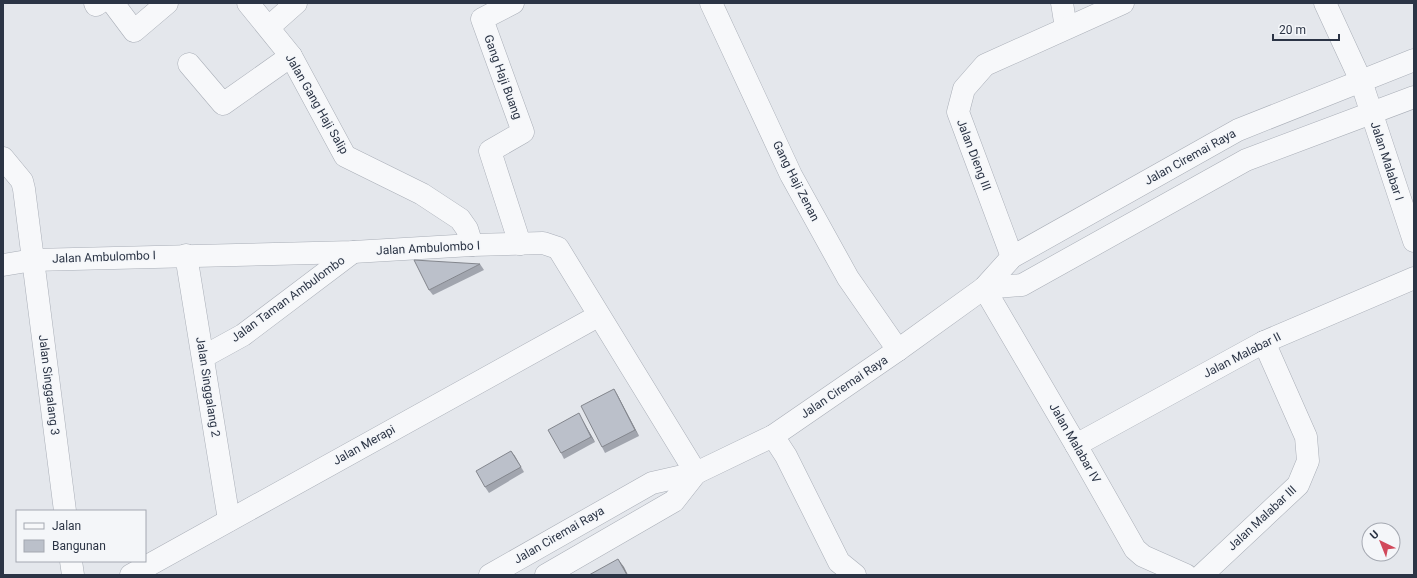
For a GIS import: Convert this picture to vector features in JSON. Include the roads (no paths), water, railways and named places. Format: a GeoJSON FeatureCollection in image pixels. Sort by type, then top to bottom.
{"type":"FeatureCollection","features":[{"type":"Feature","properties":{"kind":"street"},"geometry":{"type":"LineString","coordinates":[[95,3],[96,5],[99,3]]}},
{"type":"Feature","properties":{"kind":"street"},"geometry":{"type":"LineString","coordinates":[[113,3],[134,31],[167,3]]}},
{"type":"Feature","properties":{"kind":"street","name":"Jalan Gang Haji Salip"},"geometry":{"type":"LineString","coordinates":[[248,3],[291,56],[346,156],[422,194],[460,219],[467,229],[472,245]]}},
{"type":"Feature","properties":{"kind":"street"},"geometry":{"type":"LineString","coordinates":[[269,27],[296,3]]}},
{"type":"Feature","properties":{"kind":"street","name":"Gang Haji Buang"},"geometry":{"type":"LineString","coordinates":[[513,3],[482,19],[523,132],[490,151],[520,244]]}},
{"type":"Feature","properties":{"kind":"street","name":"Gang Haji Zenan"},"geometry":{"type":"LineString","coordinates":[[711,3],[791,175],[848,278],[898,350]]}},
{"type":"Feature","properties":{"kind":"street"},"geometry":{"type":"LineString","coordinates":[[1062,3],[1066,28]]}},
{"type":"Feature","properties":{"kind":"street","name":"Jalan Dieng III"},"geometry":{"type":"LineString","coordinates":[[1012,256],[958,112],[964,89],[985,65],[1122,3]]}},
{"type":"Feature","properties":{"kind":"street","name":"Jalan Malabar I"},"geometry":{"type":"LineString","coordinates":[[1325,3],[1361,81],[1414,241]]}},
{"type":"Feature","properties":{"kind":"street"},"geometry":{"type":"LineString","coordinates":[[189,64],[223,104],[291,56]]}},
{"type":"Feature","properties":{"kind":"street","name":"Jalan Ciremai Raya"},"geometry":{"type":"LineString","coordinates":[[490,575],[652,482],[696,473],[773,436],[898,350],[984,288],[1012,256],[1238,130],[1414,60]]}},
{"type":"Feature","properties":{"kind":"street"},"geometry":{"type":"LineString","coordinates":[[984,288],[1022,285],[1246,160],[1414,97]]}},
{"type":"Feature","properties":{"kind":"street"},"geometry":{"type":"LineString","coordinates":[[1196,154],[1207,181]]}},
{"type":"Feature","properties":{"kind":"street"},"geometry":{"type":"LineString","coordinates":[[3,158],[22,181],[33,260]]}},
{"type":"Feature","properties":{"kind":"street","name":"Jalan Ambulombo I"},"geometry":{"type":"LineString","coordinates":[[3,264],[33,260],[353,252],[472,245],[544,243],[558,248],[598,316],[696,473]]}},
{"type":"Feature","properties":{"kind":"street","name":"Jalan Taman Ambulombo"},"geometry":{"type":"LineString","coordinates":[[203,357],[243,335],[353,252]]}},
{"type":"Feature","properties":{"kind":"street","name":"Jalan Singgalang 2"},"geometry":{"type":"LineString","coordinates":[[186,255],[229,520]]}},
{"type":"Feature","properties":{"kind":"street","name":"Jalan Singgalang 3"},"geometry":{"type":"LineString","coordinates":[[33,260],[65,510]]}},
{"type":"Feature","properties":{"kind":"street","name":"Jalan Malabar II"},"geometry":{"type":"LineString","coordinates":[[1076,445],[1264,342],[1414,278]]}},
{"type":"Feature","properties":{"kind":"street","name":"Jalan Malabar IV"},"geometry":{"type":"LineString","coordinates":[[984,288],[1138,553],[1186,575]]}},
{"type":"Feature","properties":{"kind":"street","name":"Jalan Merapi"},"geometry":{"type":"LineString","coordinates":[[131,575],[598,316]]}},
{"type":"Feature","properties":{"kind":"street","name":"Jalan Malabar III"},"geometry":{"type":"LineString","coordinates":[[1202,575],[1298,485],[1308,461],[1306,437],[1264,342]]}},
{"type":"Feature","properties":{"kind":"street"},"geometry":{"type":"LineString","coordinates":[[773,436],[786,456],[838,562],[855,575]]}},
{"type":"Feature","properties":{"kind":"street","name":"Jalan Ciremai Raya"},"geometry":{"type":"LineString","coordinates":[[546,575],[674,502],[696,473]]}},
{"type":"Feature","properties":{"kind":"street"},"geometry":{"type":"LineString","coordinates":[[71,562],[73,575]]}}]}
